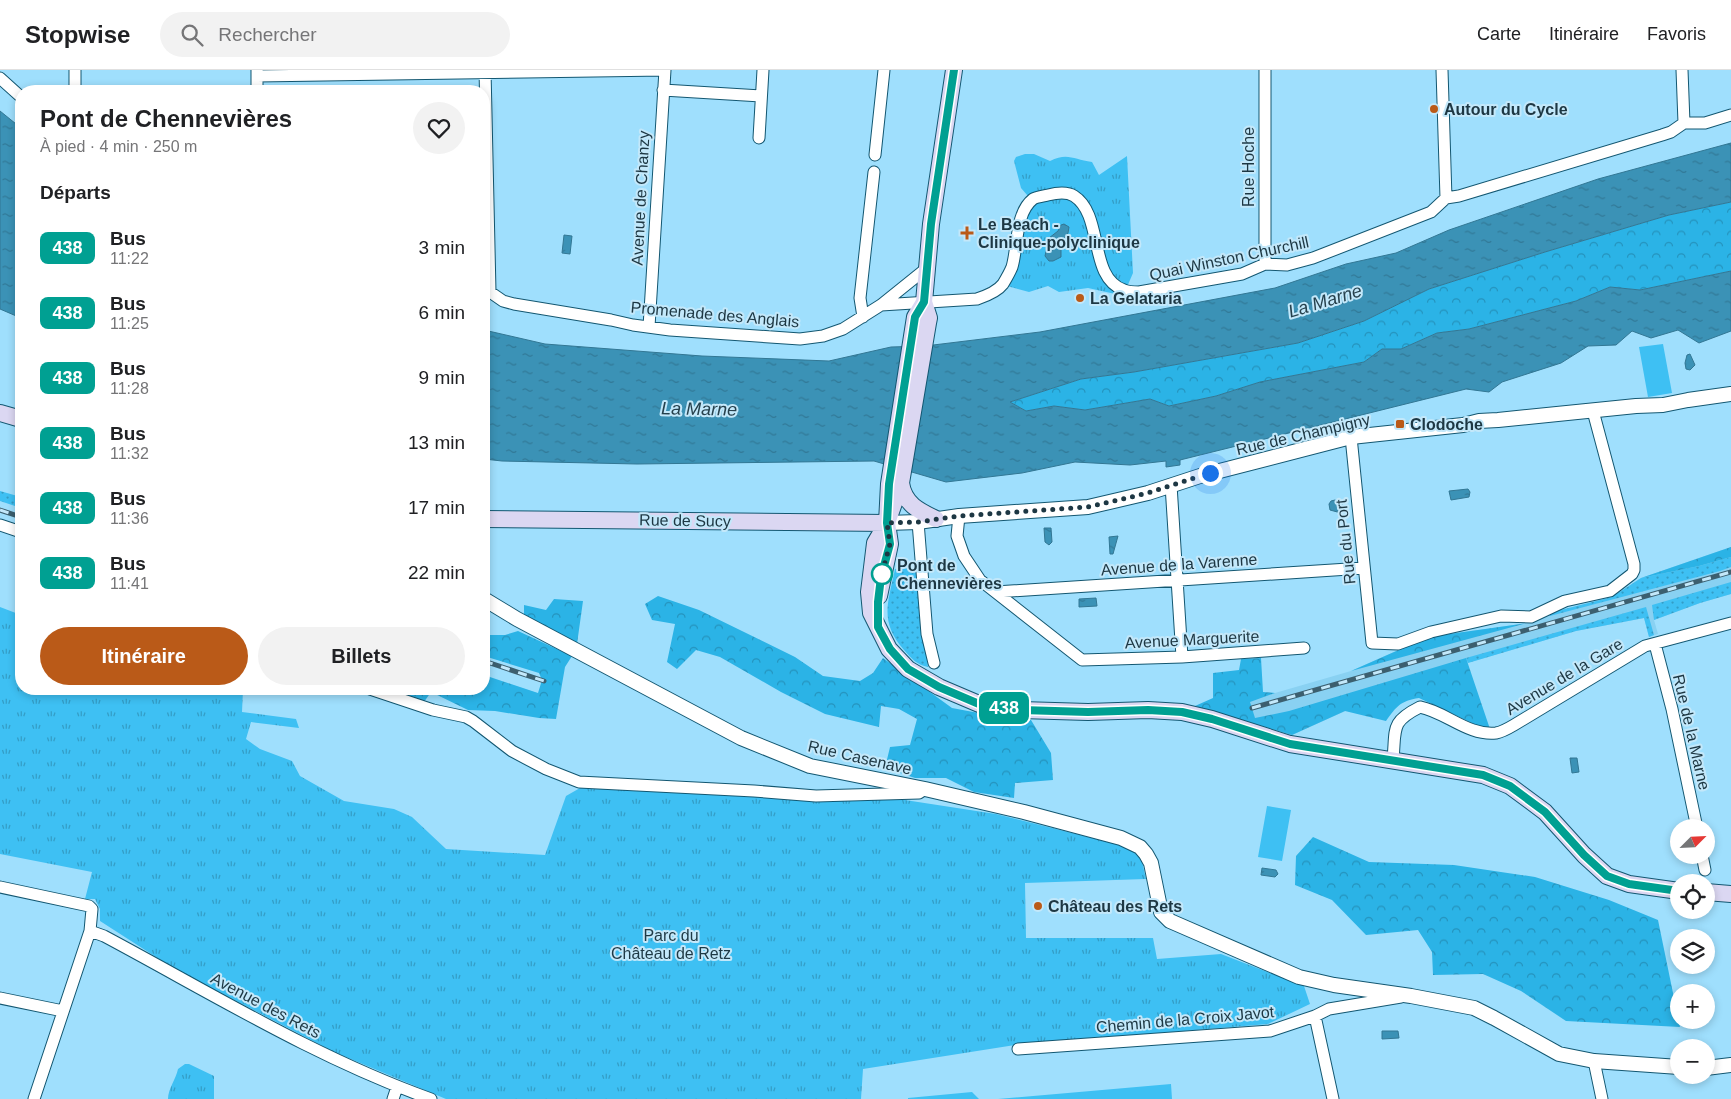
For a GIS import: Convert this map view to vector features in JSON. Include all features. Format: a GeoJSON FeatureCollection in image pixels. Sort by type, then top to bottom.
{"type":"FeatureCollection","features":[{"type":"Feature","properties":{"kind":"main road"},"geometry":{"type":"LineString","coordinates":[[954,70],[931,224],[924,302],[929,318],[920,333],[895,483],[887,523],[875,543],[869,592],[871,613],[890,649],[908,669],[939,687],[979,704],[1021,710],[1088,712],[1148,710],[1182,712],[1212,719],[1290,744],[1326,751],[1393,759],[1483,775],[1510,786],[1545,812],[1584,855],[1607,876],[1629,884],[1670,889]]}},
{"type":"Feature","properties":{"kind":"main road"},"geometry":{"type":"LineString","coordinates":[[0,413],[15,417]]}},
{"type":"Feature","properties":{"kind":"main road"},"geometry":{"type":"LineString","coordinates":[[895,483],[909,503],[917,510],[936,519]]}},
{"type":"Feature","properties":{"kind":"main road","name":"Rue de Sucy"},"geometry":{"type":"LineString","coordinates":[[490,519],[887,523]]}},
{"type":"Feature","properties":{"kind":"main road"},"geometry":{"type":"LineString","coordinates":[[1715,893],[1731,894]]}},
{"type":"Feature","properties":{"kind":"street"},"geometry":{"type":"LineString","coordinates":[[75,70],[75,85]]}},
{"type":"Feature","properties":{"kind":"street"},"geometry":{"type":"LineString","coordinates":[[257,73],[664,70]]}},
{"type":"Feature","properties":{"kind":"street","name":"Avenue de Chanzy"},"geometry":{"type":"LineString","coordinates":[[649,327],[664,70]]}},
{"type":"Feature","properties":{"kind":"street"},"geometry":{"type":"LineString","coordinates":[[759,138],[763,70]]}},
{"type":"Feature","properties":{"kind":"street"},"geometry":{"type":"LineString","coordinates":[[875,155],[884,70]]}},
{"type":"Feature","properties":{"kind":"street","name":"Rue Hoche"},"geometry":{"type":"LineString","coordinates":[[1265,70],[1265,264]]}},
{"type":"Feature","properties":{"kind":"street"},"geometry":{"type":"LineString","coordinates":[[1442,70],[1446,198]]}},
{"type":"Feature","properties":{"kind":"street"},"geometry":{"type":"LineString","coordinates":[[1682,70],[1684,123]]}},
{"type":"Feature","properties":{"kind":"street"},"geometry":{"type":"LineString","coordinates":[[485,71],[485,85]]}},
{"type":"Feature","properties":{"kind":"street"},"geometry":{"type":"LineString","coordinates":[[0,78],[15,92]]}},
{"type":"Feature","properties":{"kind":"street"},"geometry":{"type":"LineString","coordinates":[[663,90],[761,96]]}},
{"type":"Feature","properties":{"kind":"street","name":"Quai Winston Churchill"},"geometry":{"type":"LineString","coordinates":[[924,302],[977,299],[988,295],[1002,286],[1011,268],[1021,215],[1034,199],[1053,194],[1066,193],[1074,196],[1086,208],[1102,266],[1110,281],[1123,290],[1139,292],[1242,274],[1265,264],[1287,265],[1313,258],[1431,212],[1446,198],[1459,196],[1662,135],[1671,132],[1684,123],[1705,123],[1731,115]]}},
{"type":"Feature","properties":{"kind":"street"},"geometry":{"type":"LineString","coordinates":[[863,317],[860,298],[874,172]]}},
{"type":"Feature","properties":{"kind":"street","name":"Promenade des Anglais"},"geometry":{"type":"LineString","coordinates":[[490,294],[503,301],[514,304],[649,327],[800,339],[822,336],[843,328],[863,317],[927,268]]}},
{"type":"Feature","properties":{"kind":"street","name":"Promenade des Anglais"},"geometry":{"type":"LineString","coordinates":[[881,305],[924,302]]}},
{"type":"Feature","properties":{"kind":"street","name":"Rue de Champigny"},"geometry":{"type":"LineString","coordinates":[[887,523],[1088,507],[1148,493],[1200,476],[1352,437],[1462,425],[1479,421],[1652,404],[1663,405],[1731,394]]}},
{"type":"Feature","properties":{"kind":"street","name":"Rue du Port"},"geometry":{"type":"LineString","coordinates":[[1352,437],[1372,643],[1398,644],[1432,632],[1501,616],[1531,617],[1565,601],[1610,590],[1624,582],[1634,570],[1593,411]]}},
{"type":"Feature","properties":{"kind":"street"},"geometry":{"type":"LineString","coordinates":[[1171,485],[1182,657]]}},
{"type":"Feature","properties":{"kind":"street"},"geometry":{"type":"LineString","coordinates":[[959,516],[957,536],[964,556],[980,580],[996,592]]}},
{"type":"Feature","properties":{"kind":"street"},"geometry":{"type":"LineString","coordinates":[[918,522],[928,634],[934,662]]}},
{"type":"Feature","properties":{"kind":"street"},"geometry":{"type":"LineString","coordinates":[[0,525],[15,530]]}},
{"type":"Feature","properties":{"kind":"street","name":"Avenue de la Varenne"},"geometry":{"type":"LineString","coordinates":[[996,592],[1364,568]]}},
{"type":"Feature","properties":{"kind":"street","name":"Avenue Marguerite"},"geometry":{"type":"LineString","coordinates":[[996,592],[1082,660],[1182,657],[1304,648]]}},
{"type":"Feature","properties":{"kind":"street","name":"Rue Casenave"},"geometry":{"type":"LineString","coordinates":[[490,602],[517,619],[741,738],[810,766],[925,789],[1033,814],[1121,838],[1140,847],[1146,854],[1151,863],[1161,912],[1170,921],[1300,977],[1334,985],[1411,996]]}},
{"type":"Feature","properties":{"kind":"street","name":"Avenue de la Gare"},"geometry":{"type":"LineString","coordinates":[[1393,759],[1395,732],[1399,720],[1420,707],[1432,710],[1479,731],[1496,733],[1514,726],[1630,654],[1655,644],[1731,623]]}},
{"type":"Feature","properties":{"kind":"street","name":"Rue de la Marne"},"geometry":{"type":"LineString","coordinates":[[1655,644],[1672,709],[1695,819]]}},
{"type":"Feature","properties":{"kind":"street"},"geometry":{"type":"LineString","coordinates":[[388,695],[433,710],[466,717],[512,751],[546,769],[579,782],[816,796],[919,793],[925,789]]}},
{"type":"Feature","properties":{"kind":"street"},"geometry":{"type":"LineString","coordinates":[[1704,864],[1705,870]]}},
{"type":"Feature","properties":{"kind":"street"},"geometry":{"type":"LineString","coordinates":[[0,887],[89,906],[92,913],[90,931],[34,1099]]}},
{"type":"Feature","properties":{"kind":"street","name":"Avenue des Rets"},"geometry":{"type":"LineString","coordinates":[[90,931],[104,936],[317,1051],[397,1087],[431,1099]]}},
{"type":"Feature","properties":{"kind":"street"},"geometry":{"type":"LineString","coordinates":[[1411,996],[1474,1008],[1559,1054],[1594,1060],[1670,1066]]}},
{"type":"Feature","properties":{"kind":"street","name":"Chemin de la Croix Javot"},"geometry":{"type":"LineString","coordinates":[[1018,1049],[1270,1031],[1316,1016],[1329,1009],[1411,996]]}},
{"type":"Feature","properties":{"kind":"street"},"geometry":{"type":"LineString","coordinates":[[0,998],[63,1011]]}},
{"type":"Feature","properties":{"kind":"street"},"geometry":{"type":"LineString","coordinates":[[1316,1016],[1333,1099]]}},
{"type":"Feature","properties":{"kind":"street"},"geometry":{"type":"LineString","coordinates":[[1594,1060],[1602,1099]]}},
{"type":"Feature","properties":{"kind":"street"},"geometry":{"type":"LineString","coordinates":[[1715,1067],[1731,1065]]}},
{"type":"Feature","properties":{"kind":"street"},"geometry":{"type":"LineString","coordinates":[[393,1099],[397,1087]]}},
{"type":"Feature","properties":{"kind":"shaded area"},"geometry":{"type":"Polygon","coordinates":[[[1731,547],[1731,594],[1654,620],[1658,634],[1649,637],[1644,618],[1576,631],[1395,684],[1359,705],[1292,735],[1248,722],[1246,691],[1275,693],[1351,671],[1428,637],[1527,623],[1549,616],[1549,613],[1612,597],[1641,578],[1731,547]]]}},
{"type":"Feature","properties":{"kind":"green space"},"geometry":{"type":"Polygon","coordinates":[[[1034,154],[1050,161],[1066,157],[1092,162],[1099,175],[1127,156],[1133,273],[1127,287],[1129,297],[1088,288],[1059,292],[1048,286],[1029,292],[1007,286],[1024,217],[1034,203],[1021,188],[1014,161],[1016,157],[1034,154]]]}},
{"type":"Feature","properties":{"kind":"green space"},"geometry":{"type":"Polygon","coordinates":[[[1731,202],[1731,271],[1640,290],[1610,287],[1576,301],[1469,329],[1437,333],[1401,349],[1382,349],[1364,362],[1260,382],[1216,396],[1169,406],[1150,399],[1085,410],[1054,406],[1026,411],[1010,402],[1081,379],[1134,372],[1298,343],[1364,321],[1429,289],[1669,215],[1731,202]]]}},
{"type":"Feature","properties":{"kind":"green space"},"geometry":{"type":"Polygon","coordinates":[[[1663,344],[1672,393],[1648,397],[1639,347],[1663,344]]]}},
{"type":"Feature","properties":{"kind":"green space"},"geometry":{"type":"Polygon","coordinates":[[[0,491],[15,495],[15,506],[0,501],[0,491]]]}},
{"type":"Feature","properties":{"kind":"green space"},"geometry":{"type":"Polygon","coordinates":[[[1731,547],[1731,557],[1641,578],[1731,547]]]}},
{"type":"Feature","properties":{"kind":"green space"},"geometry":{"type":"Polygon","coordinates":[[[1731,557],[1731,567],[1720,571],[1550,616],[1549,613],[1612,597],[1641,578],[1731,557]]]}},
{"type":"Feature","properties":{"kind":"green space"},"geometry":{"type":"Polygon","coordinates":[[[915,565],[928,667],[912,659],[904,650],[896,640],[888,621],[888,602],[895,569],[915,565]]]}},
{"type":"Feature","properties":{"kind":"green space"},"geometry":{"type":"Polygon","coordinates":[[[1731,582],[1731,594],[1654,620],[1652,605],[1731,582]]]}},
{"type":"Feature","properties":{"kind":"green space"},"geometry":{"type":"Polygon","coordinates":[[[658,596],[699,610],[795,657],[823,676],[860,681],[873,673],[883,658],[952,708],[1000,717],[1031,720],[1051,753],[1053,780],[1015,783],[1014,798],[974,792],[946,778],[915,778],[885,768],[890,747],[910,745],[917,719],[899,709],[881,706],[879,727],[825,714],[781,692],[720,657],[696,650],[677,669],[667,662],[675,624],[652,620],[645,604],[658,596]]]}},
{"type":"Feature","properties":{"kind":"green space"},"geometry":{"type":"Polygon","coordinates":[[[554,599],[583,601],[577,644],[524,615],[524,605],[546,610],[554,599]]]}},
{"type":"Feature","properties":{"kind":"green space","name":"Parc du Château de Retz"},"geometry":{"type":"Polygon","coordinates":[[[0,607],[15,613],[15,695],[243,695],[242,712],[296,719],[299,728],[251,722],[246,739],[260,749],[292,761],[300,776],[344,801],[394,809],[412,817],[446,849],[545,855],[566,796],[580,788],[879,796],[996,814],[1124,846],[1141,857],[1146,879],[1025,883],[1026,938],[1153,938],[1157,959],[1221,954],[1304,986],[1310,1004],[1268,1024],[1015,1045],[863,1069],[861,1099],[446,1099],[334,1052],[173,968],[100,921],[100,909],[95,899],[85,899],[92,872],[0,854],[0,607]]]}},
{"type":"Feature","properties":{"kind":"green space"},"geometry":{"type":"Polygon","coordinates":[[[1646,607],[1654,635],[1649,637],[1644,618],[1576,631],[1468,663],[1466,658],[1646,607]]]}},
{"type":"Feature","properties":{"kind":"green space"},"geometry":{"type":"Polygon","coordinates":[[[1527,623],[1351,671],[1428,637],[1527,623]]]}},
{"type":"Feature","properties":{"kind":"green space"},"geometry":{"type":"Polygon","coordinates":[[[518,631],[572,656],[565,667],[556,719],[495,711],[468,710],[437,695],[490,695],[490,677],[538,693],[542,680],[539,673],[490,658],[490,635],[505,635],[518,631]]]}},
{"type":"Feature","properties":{"kind":"green space"},"geometry":{"type":"Polygon","coordinates":[[[1261,658],[1263,692],[1275,693],[1250,702],[1255,718],[1289,711],[1466,658],[1491,732],[1419,698],[1400,705],[1386,721],[1345,711],[1292,735],[1195,706],[1213,698],[1213,673],[1239,670],[1241,659],[1261,658]]]}},
{"type":"Feature","properties":{"kind":"green space"},"geometry":{"type":"Polygon","coordinates":[[[404,695],[429,695],[424,702],[404,695]]]}},
{"type":"Feature","properties":{"kind":"green space"},"geometry":{"type":"Polygon","coordinates":[[[1267,806],[1291,810],[1282,861],[1258,857],[1267,806]]]}},
{"type":"Feature","properties":{"kind":"green space"},"geometry":{"type":"Polygon","coordinates":[[[1313,837],[1369,862],[1454,865],[1535,877],[1609,900],[1658,920],[1671,984],[1670,1026],[1566,1021],[1521,991],[1483,974],[1433,975],[1432,952],[1418,930],[1366,935],[1332,900],[1295,885],[1296,856],[1313,837]]]}},
{"type":"Feature","properties":{"kind":"green space"},"geometry":{"type":"Polygon","coordinates":[[[185,1064],[189,1064],[214,1076],[214,1099],[168,1099],[178,1069],[185,1064]]]}},
{"type":"Feature","properties":{"kind":"green space"},"geometry":{"type":"Polygon","coordinates":[[[1171,1084],[1172,1099],[998,1099],[1171,1084]]]}},
{"type":"Feature","properties":{"kind":"green space"},"geometry":{"type":"Polygon","coordinates":[[[972,1092],[979,1099],[908,1099],[908,1098],[972,1092]]]}},
{"type":"Feature","properties":{"kind":"water"},"geometry":{"type":"Polygon","coordinates":[[[0,111],[15,123],[15,315],[0,309],[0,111]]]}},
{"type":"Feature","properties":{"kind":"water","name":"La Marne"},"geometry":{"type":"Polygon","coordinates":[[[1731,143],[1731,202],[1669,215],[1429,289],[1364,321],[1298,343],[1134,372],[1081,379],[1010,402],[1026,411],[1054,406],[1085,410],[1150,399],[1169,406],[1216,396],[1260,382],[1364,362],[1382,349],[1401,349],[1437,333],[1469,329],[1576,301],[1610,287],[1640,290],[1731,271],[1731,331],[1699,343],[1678,330],[1651,338],[1632,331],[1616,345],[1588,346],[1561,363],[1502,382],[1489,392],[1466,389],[1180,460],[1180,465],[1166,467],[1166,461],[1130,465],[1075,462],[1022,473],[946,482],[874,461],[637,464],[490,460],[490,331],[545,344],[702,356],[829,361],[891,347],[925,346],[1040,332],[1275,288],[1346,264],[1396,253],[1449,230],[1598,179],[1731,143]]]}},
{"type":"Feature","properties":{"kind":"water"},"geometry":{"type":"Polygon","coordinates":[[[1064,224],[1069,227],[1068,233],[1061,243],[1061,257],[1049,261],[1045,256],[1049,238],[1064,224]]]}},
{"type":"Feature","properties":{"kind":"water"},"geometry":{"type":"Polygon","coordinates":[[[564,235],[572,236],[570,254],[562,253],[564,235]]]}},
{"type":"Feature","properties":{"kind":"water"},"geometry":{"type":"Polygon","coordinates":[[[1690,354],[1695,365],[1690,370],[1686,369],[1685,363],[1687,355],[1690,354]]]}},
{"type":"Feature","properties":{"kind":"water"},"geometry":{"type":"Polygon","coordinates":[[[1468,489],[1470,492],[1469,497],[1451,500],[1449,491],[1468,489]]]}},
{"type":"Feature","properties":{"kind":"water"},"geometry":{"type":"Polygon","coordinates":[[[1335,500],[1344,506],[1344,512],[1330,510],[1329,504],[1335,500]]]}},
{"type":"Feature","properties":{"kind":"water"},"geometry":{"type":"Polygon","coordinates":[[[1044,528],[1051,528],[1052,542],[1049,545],[1045,542],[1044,528]]]}},
{"type":"Feature","properties":{"kind":"water"},"geometry":{"type":"Polygon","coordinates":[[[1118,536],[1113,554],[1110,554],[1109,537],[1118,536]]]}},
{"type":"Feature","properties":{"kind":"water"},"geometry":{"type":"Polygon","coordinates":[[[1096,598],[1097,606],[1079,607],[1079,599],[1096,598]]]}},
{"type":"Feature","properties":{"kind":"water"},"geometry":{"type":"Polygon","coordinates":[[[1570,758],[1577,758],[1579,772],[1572,773],[1570,758]]]}},
{"type":"Feature","properties":{"kind":"water"},"geometry":{"type":"Polygon","coordinates":[[[1262,868],[1276,870],[1278,874],[1275,877],[1261,875],[1262,868]]]}},
{"type":"Feature","properties":{"kind":"water"},"geometry":{"type":"Polygon","coordinates":[[[1382,1031],[1398,1031],[1399,1038],[1382,1039],[1382,1031]]]}},
{"type":"Feature","properties":{"kind":"railway"},"geometry":{"type":"LineString","coordinates":[[0,510],[15,515]]}},
{"type":"Feature","properties":{"kind":"railway"},"geometry":{"type":"LineString","coordinates":[[1252,708],[1731,572]]}},
{"type":"Feature","properties":{"kind":"railway"},"geometry":{"type":"LineString","coordinates":[[490,663],[544,681]]}},
{"type":"Feature","properties":{"kind":"bus line","name":"438"},"geometry":{"type":"LineString","coordinates":[[954,70],[931,224],[924,302],[915,317],[889,484],[887,523],[890,544],[881,577],[878,627],[890,649],[908,669],[939,687],[979,704],[1021,710],[1088,712],[1148,710],[1182,712],[1212,719],[1290,744],[1326,751],[1393,759],[1483,775],[1510,786],[1545,812],[1584,855],[1607,876],[1629,884],[1670,890]]}},
{"type":"Feature","properties":{"kind":"place","name":"Autour du Cycle"},"geometry":{"type":"Point","coordinates":[1434,109]}},
{"type":"Feature","properties":{"kind":"place","name":"Le Beach - Clinique-polyclinique"},"geometry":{"type":"Point","coordinates":[967,233]}},
{"type":"Feature","properties":{"kind":"place","name":"La Gelataria"},"geometry":{"type":"Point","coordinates":[1080,298]}},
{"type":"Feature","properties":{"kind":"place","name":"Clodoche"},"geometry":{"type":"Point","coordinates":[1400,424]}},
{"type":"Feature","properties":{"kind":"place","name":"Pont de Chennevières"},"geometry":{"type":"Point","coordinates":[882,574]}},
{"type":"Feature","properties":{"kind":"place","name":"Château des Rets"},"geometry":{"type":"Point","coordinates":[1038,906]}},
{"type":"Feature","properties":{"kind":"route"},"geometry":{"type":"LineString","coordinates":[[882,574],[881,577],[890,544],[887,523],[1088,507],[1148,493],[1210,473]]}}]}
